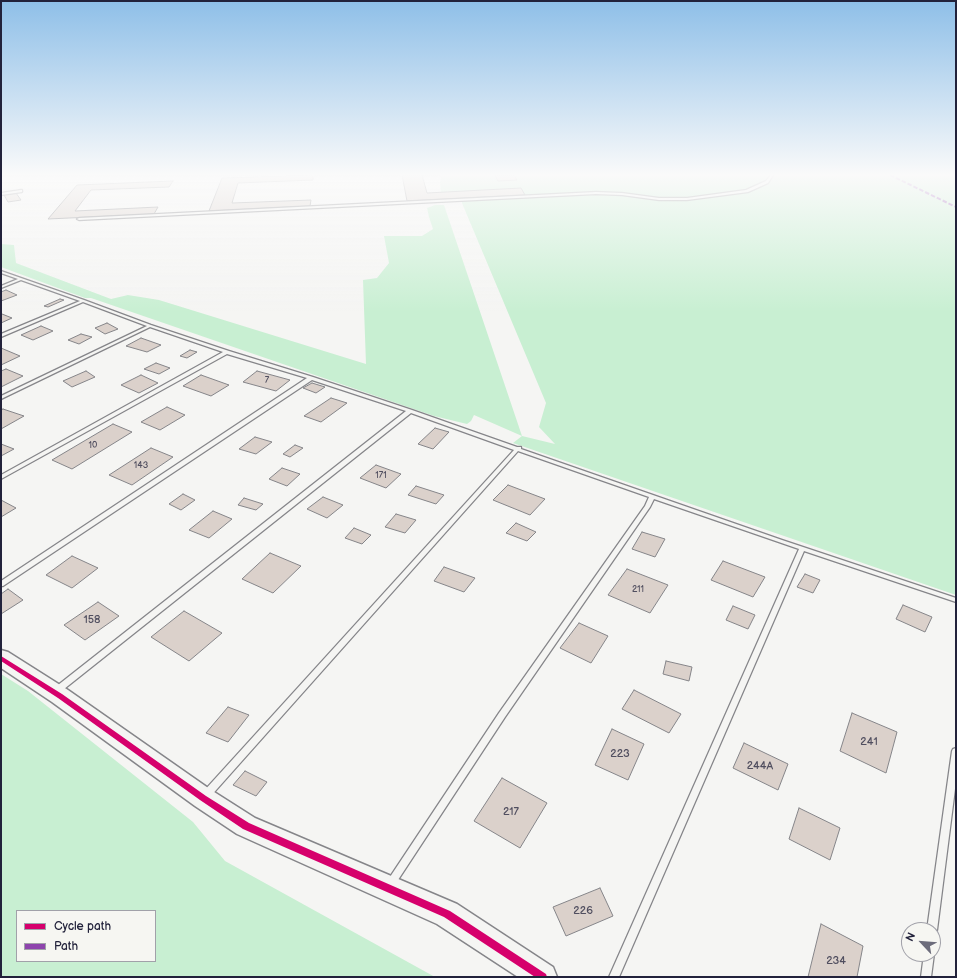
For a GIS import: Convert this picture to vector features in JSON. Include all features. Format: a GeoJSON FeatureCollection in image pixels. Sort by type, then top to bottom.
{"type":"FeatureCollection","features":[{"type":"Feature","properties":{"kind":"street"},"geometry":{"type":"LineString","coordinates":[[1,658],[54,692],[203,798],[246,826],[447,914],[543,977]]}},
{"type":"Feature","properties":{"kind":"lane"},"geometry":{"type":"LineString","coordinates":[[1,272],[150,326],[311,378],[518,448],[652,497],[956,600]]}},
{"type":"Feature","properties":{"kind":"lane"},"geometry":{"type":"LineString","coordinates":[[1,287],[21,279]]}},
{"type":"Feature","properties":{"kind":"lane"},"geometry":{"type":"LineString","coordinates":[[1,336],[84,301]]}},
{"type":"Feature","properties":{"kind":"lane"},"geometry":{"type":"LineString","coordinates":[[1,398],[150,326]]}},
{"type":"Feature","properties":{"kind":"lane"},"geometry":{"type":"LineString","coordinates":[[1,477],[227,352]]}},
{"type":"Feature","properties":{"kind":"lane"},"geometry":{"type":"LineString","coordinates":[[1,584],[311,378]]}},
{"type":"Feature","properties":{"kind":"lane"},"geometry":{"type":"LineString","coordinates":[[54,692],[410,412]]}},
{"type":"Feature","properties":{"kind":"lane"},"geometry":{"type":"LineString","coordinates":[[203,798],[518,448]]}},
{"type":"Feature","properties":{"kind":"lane"},"geometry":{"type":"LineString","coordinates":[[388,888],[502,716],[643,513],[652,497]]}},
{"type":"Feature","properties":{"kind":"lane"},"geometry":{"type":"LineString","coordinates":[[614,977],[802,549]]}},
{"type":"Feature","properties":{"kind":"lane"},"geometry":{"type":"LineString","coordinates":[[933,922],[956,752]]}},
{"type":"Feature","properties":{"kind":"lane"},"geometry":{"type":"LineString","coordinates":[[926,977],[928,962]]}},
{"type":"Feature","properties":{"kind":"green space"},"geometry":{"type":"Polygon","coordinates":[[[430,221],[449,221],[522,436],[474,415],[471,421],[467,424],[434,416],[91,298],[85,298],[1,267],[1,244],[14,245],[16,263],[111,299],[128,295],[159,300],[366,364],[363,280],[377,278],[389,263],[384,236],[422,236],[433,229],[430,221]]]}},
{"type":"Feature","properties":{"kind":"green space"},"geometry":{"type":"Polygon","coordinates":[[[469,221],[956,221],[956,595],[513,443],[522,436],[555,444],[539,427],[546,403],[469,221]]]}},
{"type":"Feature","properties":{"kind":"green space"},"geometry":{"type":"Polygon","coordinates":[[[1,674],[28,691],[193,822],[225,861],[435,977],[1,977],[1,674]]]}},
{"type":"Feature","properties":{"kind":"building"},"geometry":{"type":"Polygon","coordinates":[[[6,290],[17,295],[1,301],[1,292],[6,290]]]}},
{"type":"Feature","properties":{"kind":"building"},"geometry":{"type":"Polygon","coordinates":[[[60,299],[64,300],[48,307],[44,306],[60,299]]]}},
{"type":"Feature","properties":{"kind":"building"},"geometry":{"type":"Polygon","coordinates":[[[2,314],[12,318],[1,323],[2,314]]]}},
{"type":"Feature","properties":{"kind":"building"},"geometry":{"type":"Polygon","coordinates":[[[107,323],[118,329],[105,334],[95,328],[107,323]]]}},
{"type":"Feature","properties":{"kind":"building"},"geometry":{"type":"Polygon","coordinates":[[[41,326],[53,331],[33,340],[21,335],[41,326]]]}},
{"type":"Feature","properties":{"kind":"building"},"geometry":{"type":"Polygon","coordinates":[[[81,334],[92,337],[79,344],[68,340],[81,334]]]}},
{"type":"Feature","properties":{"kind":"building"},"geometry":{"type":"Polygon","coordinates":[[[141,338],[161,345],[147,352],[126,346],[141,338]]]}},
{"type":"Feature","properties":{"kind":"building"},"geometry":{"type":"Polygon","coordinates":[[[1,348],[20,356],[1,365],[1,348]]]}},
{"type":"Feature","properties":{"kind":"building"},"geometry":{"type":"Polygon","coordinates":[[[190,350],[197,352],[187,358],[180,356],[190,350]]]}},
{"type":"Feature","properties":{"kind":"building"},"geometry":{"type":"Polygon","coordinates":[[[156,363],[170,368],[159,374],[144,369],[156,363]]]}},
{"type":"Feature","properties":{"kind":"building"},"geometry":{"type":"Polygon","coordinates":[[[6,369],[23,376],[1,387],[1,371],[6,369]]]}},
{"type":"Feature","properties":{"kind":"building"},"geometry":{"type":"Polygon","coordinates":[[[86,371],[95,377],[72,387],[63,381],[86,371]]]}},
{"type":"Feature","properties":{"kind":"building"},"geometry":{"type":"Polygon","coordinates":[[[257,371],[290,380],[276,391],[243,382],[257,371]]]}},
{"type":"Feature","properties":{"kind":"building"},"geometry":{"type":"Polygon","coordinates":[[[141,375],[158,383],[139,393],[121,385],[141,375]]]}},
{"type":"Feature","properties":{"kind":"building"},"geometry":{"type":"Polygon","coordinates":[[[201,375],[229,385],[211,396],[183,386],[201,375]]]}},
{"type":"Feature","properties":{"kind":"building"},"geometry":{"type":"Polygon","coordinates":[[[312,383],[325,387],[316,393],[303,388],[312,383]]]}},
{"type":"Feature","properties":{"kind":"building"},"geometry":{"type":"Polygon","coordinates":[[[331,398],[347,403],[321,422],[304,416],[331,398]]]}},
{"type":"Feature","properties":{"kind":"building"},"geometry":{"type":"Polygon","coordinates":[[[167,407],[185,415],[160,430],[141,422],[167,407]]]}},
{"type":"Feature","properties":{"kind":"building"},"geometry":{"type":"Polygon","coordinates":[[[3,409],[24,416],[1,429],[1,410],[3,409]]]}},
{"type":"Feature","properties":{"kind":"building"},"geometry":{"type":"Polygon","coordinates":[[[113,424],[132,432],[72,469],[52,460],[113,424]]]}},
{"type":"Feature","properties":{"kind":"building"},"geometry":{"type":"Polygon","coordinates":[[[435,428],[449,432],[433,449],[418,444],[435,428]]]}},
{"type":"Feature","properties":{"kind":"building"},"geometry":{"type":"Polygon","coordinates":[[[255,437],[272,442],[256,454],[239,449],[255,437]]]}},
{"type":"Feature","properties":{"kind":"building"},"geometry":{"type":"Polygon","coordinates":[[[1,444],[14,449],[1,456],[1,444]]]}},
{"type":"Feature","properties":{"kind":"building"},"geometry":{"type":"Polygon","coordinates":[[[295,445],[303,448],[290,457],[283,454],[295,445]]]}},
{"type":"Feature","properties":{"kind":"building"},"geometry":{"type":"Polygon","coordinates":[[[151,448],[173,457],[132,485],[109,475],[151,448]]]}},
{"type":"Feature","properties":{"kind":"building"},"geometry":{"type":"Polygon","coordinates":[[[376,465],[401,474],[386,488],[360,478],[376,465]]]}},
{"type":"Feature","properties":{"kind":"building"},"geometry":{"type":"Polygon","coordinates":[[[282,468],[300,474],[287,486],[269,479],[282,468]]]}},
{"type":"Feature","properties":{"kind":"building"},"geometry":{"type":"Polygon","coordinates":[[[508,485],[545,499],[530,515],[493,500],[508,485]]]}},
{"type":"Feature","properties":{"kind":"building"},"geometry":{"type":"Polygon","coordinates":[[[416,486],[444,495],[436,504],[408,495],[416,486]]]}},
{"type":"Feature","properties":{"kind":"building"},"geometry":{"type":"Polygon","coordinates":[[[183,494],[195,500],[181,510],[169,504],[183,494]]]}},
{"type":"Feature","properties":{"kind":"building"},"geometry":{"type":"Polygon","coordinates":[[[323,497],[343,505],[327,518],[307,509],[323,497]]]}},
{"type":"Feature","properties":{"kind":"building"},"geometry":{"type":"Polygon","coordinates":[[[244,498],[263,504],[256,510],[238,505],[244,498]]]}},
{"type":"Feature","properties":{"kind":"building"},"geometry":{"type":"Polygon","coordinates":[[[1,500],[16,508],[1,517],[1,500]]]}},
{"type":"Feature","properties":{"kind":"building"},"geometry":{"type":"Polygon","coordinates":[[[213,511],[232,519],[209,538],[189,530],[213,511]]]}},
{"type":"Feature","properties":{"kind":"building"},"geometry":{"type":"Polygon","coordinates":[[[396,514],[416,520],[405,533],[385,527],[396,514]]]}},
{"type":"Feature","properties":{"kind":"building"},"geometry":{"type":"Polygon","coordinates":[[[516,523],[536,532],[527,541],[506,533],[516,523]]]}},
{"type":"Feature","properties":{"kind":"building"},"geometry":{"type":"Polygon","coordinates":[[[354,528],[371,535],[362,544],[345,538],[354,528]]]}},
{"type":"Feature","properties":{"kind":"building"},"geometry":{"type":"Polygon","coordinates":[[[642,532],[665,539],[655,557],[632,549],[642,532]]]}},
{"type":"Feature","properties":{"kind":"building"},"geometry":{"type":"Polygon","coordinates":[[[270,553],[301,566],[273,593],[242,579],[270,553]]]}},
{"type":"Feature","properties":{"kind":"building"},"geometry":{"type":"Polygon","coordinates":[[[72,556],[98,568],[72,588],[46,575],[72,556]]]}},
{"type":"Feature","properties":{"kind":"building"},"geometry":{"type":"Polygon","coordinates":[[[723,561],[765,577],[753,597],[711,580],[723,561]]]}},
{"type":"Feature","properties":{"kind":"building"},"geometry":{"type":"Polygon","coordinates":[[[444,567],[475,578],[464,592],[434,581],[444,567]]]}},
{"type":"Feature","properties":{"kind":"building"},"geometry":{"type":"Polygon","coordinates":[[[627,569],[668,585],[650,613],[608,595],[627,569]]]}},
{"type":"Feature","properties":{"kind":"building"},"geometry":{"type":"Polygon","coordinates":[[[805,574],[820,580],[813,593],[797,587],[805,574]]]}},
{"type":"Feature","properties":{"kind":"building"},"geometry":{"type":"Polygon","coordinates":[[[8,589],[23,600],[1,614],[1,594],[8,589]]]}},
{"type":"Feature","properties":{"kind":"building"},"geometry":{"type":"Polygon","coordinates":[[[98,602],[119,616],[85,640],[64,625],[98,602]]]}},
{"type":"Feature","properties":{"kind":"building"},"geometry":{"type":"Polygon","coordinates":[[[903,605],[932,617],[925,632],[896,619],[903,605]]]}},
{"type":"Feature","properties":{"kind":"building"},"geometry":{"type":"Polygon","coordinates":[[[733,606],[755,615],[748,629],[726,620],[733,606]]]}},
{"type":"Feature","properties":{"kind":"building"},"geometry":{"type":"Polygon","coordinates":[[[184,611],[222,633],[189,661],[151,637],[184,611]]]}},
{"type":"Feature","properties":{"kind":"building"},"geometry":{"type":"Polygon","coordinates":[[[579,623],[608,636],[591,663],[560,648],[579,623]]]}},
{"type":"Feature","properties":{"kind":"building"},"geometry":{"type":"Polygon","coordinates":[[[666,661],[692,667],[689,681],[663,674],[666,661]]]}},
{"type":"Feature","properties":{"kind":"building"},"geometry":{"type":"Polygon","coordinates":[[[634,690],[681,714],[669,733],[622,709],[634,690]]]}},
{"type":"Feature","properties":{"kind":"building"},"geometry":{"type":"Polygon","coordinates":[[[228,707],[249,715],[228,742],[206,733],[228,707]]]}},
{"type":"Feature","properties":{"kind":"building"},"geometry":{"type":"Polygon","coordinates":[[[852,713],[897,732],[886,773],[840,751],[852,713]]]}},
{"type":"Feature","properties":{"kind":"building"},"geometry":{"type":"Polygon","coordinates":[[[612,729],[644,744],[628,780],[595,765],[612,729]]]}},
{"type":"Feature","properties":{"kind":"building"},"geometry":{"type":"Polygon","coordinates":[[[744,743],[788,764],[778,790],[733,768],[744,743]]]}},
{"type":"Feature","properties":{"kind":"building"},"geometry":{"type":"Polygon","coordinates":[[[245,771],[267,782],[256,796],[233,785],[245,771]]]}},
{"type":"Feature","properties":{"kind":"building"},"geometry":{"type":"Polygon","coordinates":[[[502,778],[547,803],[520,848],[474,821],[502,778]]]}},
{"type":"Feature","properties":{"kind":"building"},"geometry":{"type":"Polygon","coordinates":[[[799,808],[840,828],[830,860],[789,839],[799,808]]]}},
{"type":"Feature","properties":{"kind":"building"},"geometry":{"type":"Polygon","coordinates":[[[600,888],[613,916],[566,936],[553,907],[600,888]]]}},
{"type":"Feature","properties":{"kind":"building"},"geometry":{"type":"Polygon","coordinates":[[[821,924],[863,946],[857,977],[808,977],[821,924]]]}},
{"type":"Feature","properties":{"kind":"cycle path"},"geometry":{"type":"LineString","coordinates":[[1,658],[60,696],[203,798],[246,826],[447,914],[543,977]]}}]}
